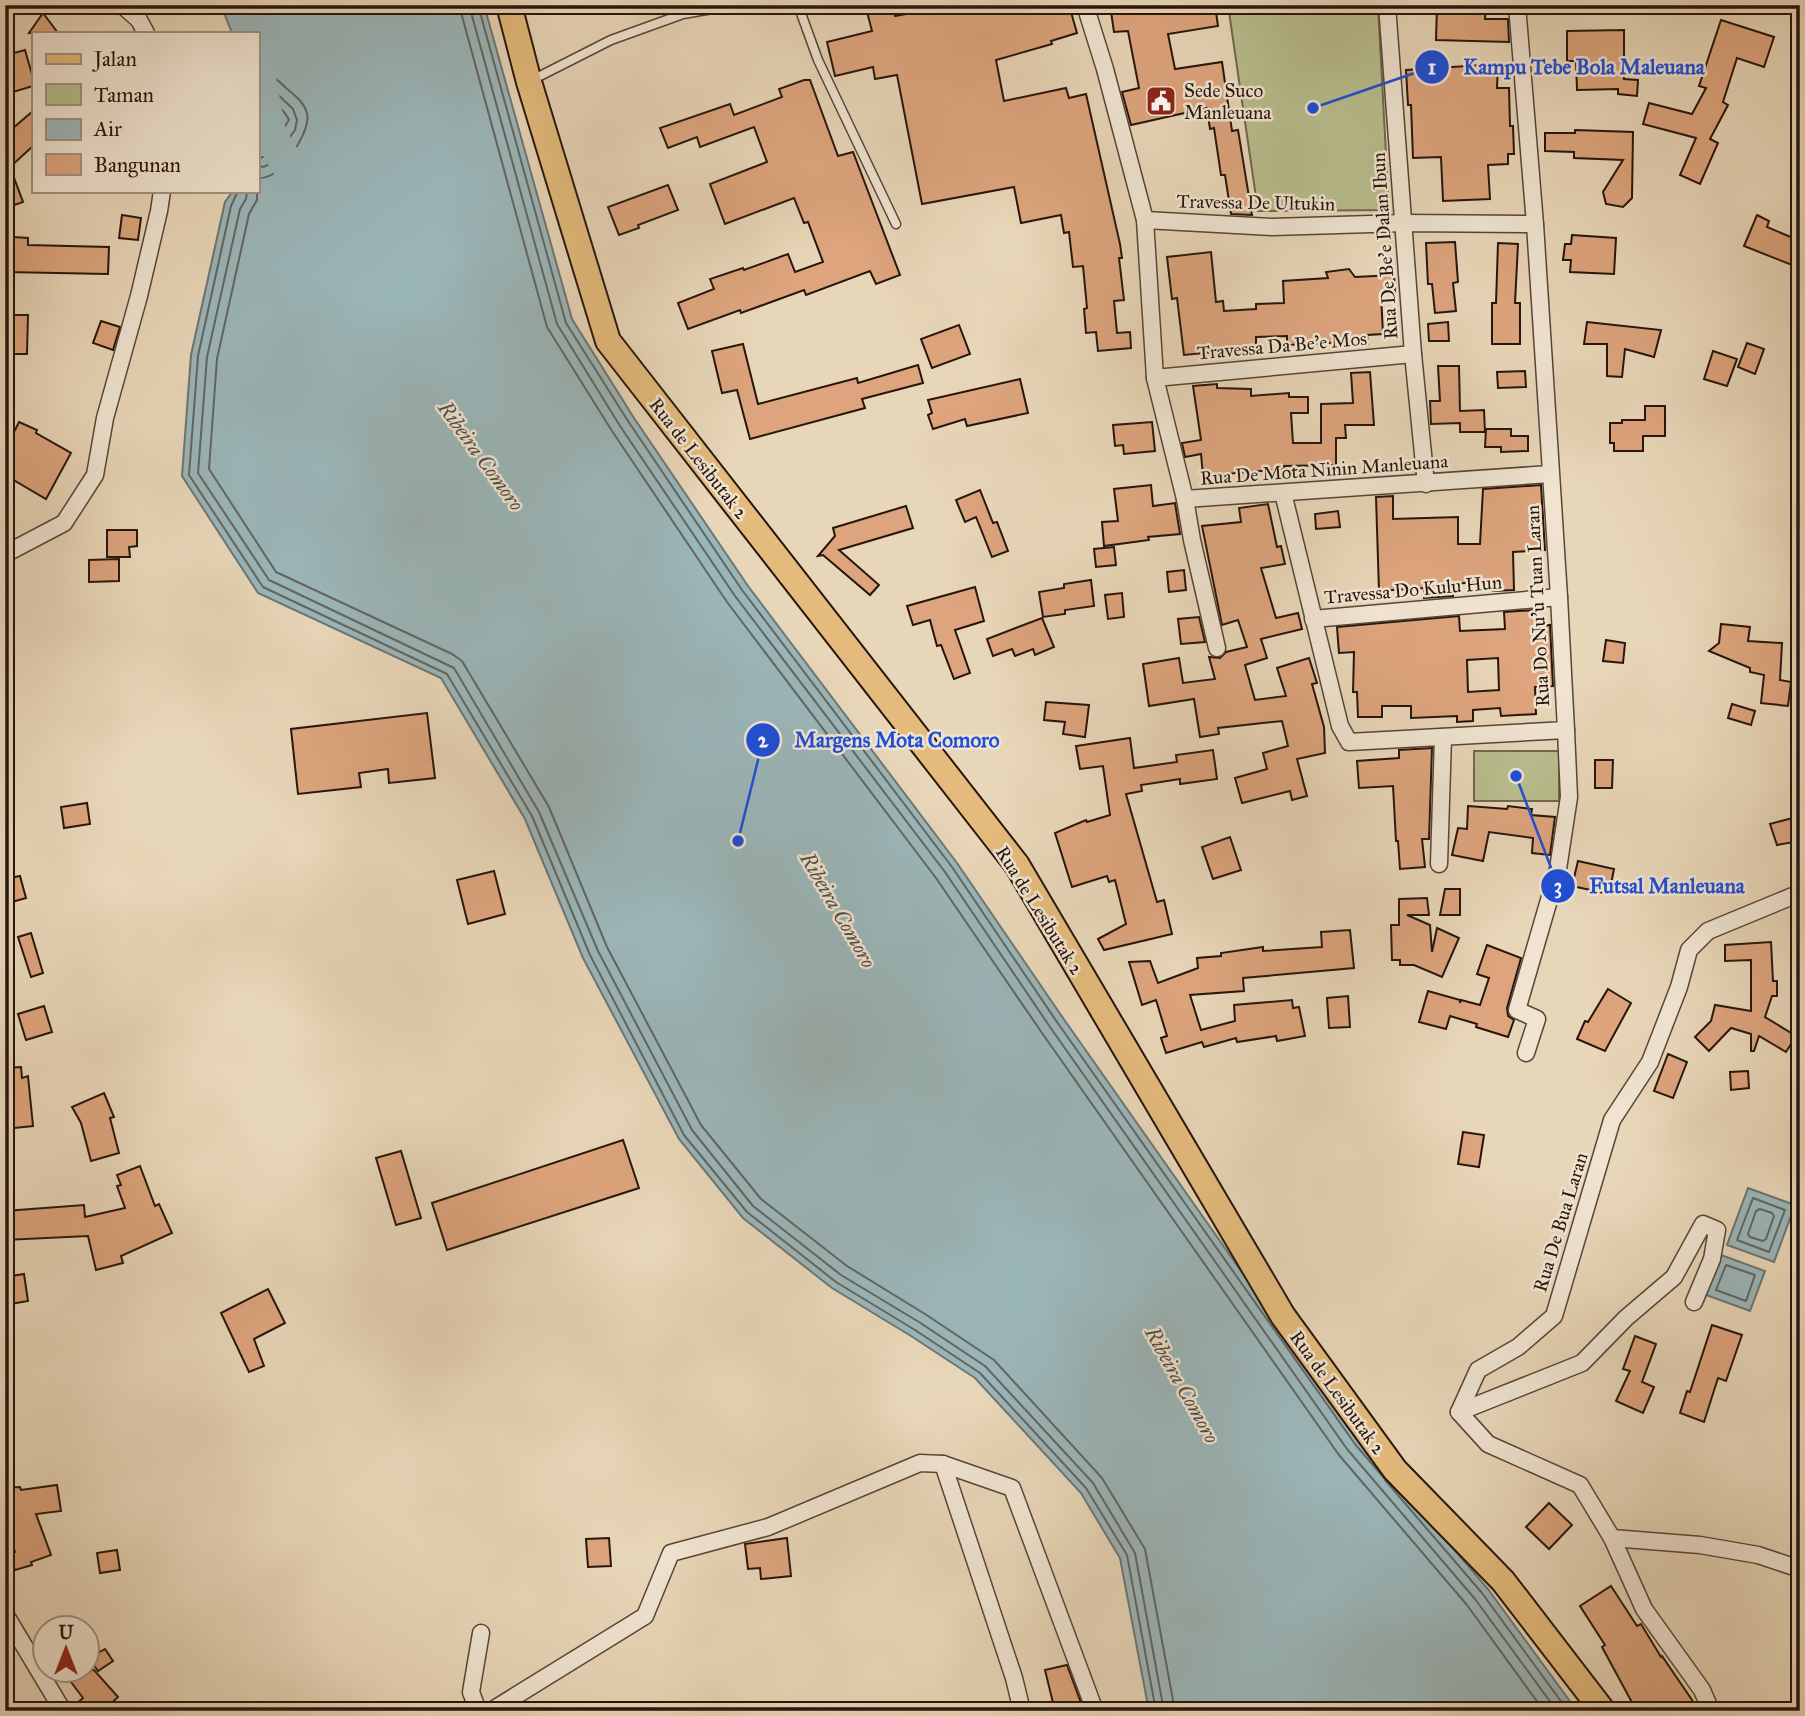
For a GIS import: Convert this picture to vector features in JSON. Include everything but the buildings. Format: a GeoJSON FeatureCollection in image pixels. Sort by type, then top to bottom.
{"type":"FeatureCollection","features":[{"type":"Feature","properties":{"kind":"main road","name":"Rua de Lesibutak 2"},"geometry":{"type":"LineString","coordinates":[[509,5],[529,82],[608,341],[1017,865],[1283,1316],[1395,1470],[1503,1581],[1603,1711]]}},
{"type":"Feature","properties":{"kind":"street"},"geometry":{"type":"LineString","coordinates":[[122,5],[139,20],[145,32]]}},
{"type":"Feature","properties":{"kind":"street","name":"Rua De Mota Ninin Manleuana"},"geometry":{"type":"LineString","coordinates":[[1085,5],[1145,220],[1155,378],[1185,499],[1550,474]]}},
{"type":"Feature","properties":{"kind":"street","name":"Rua De Be’e Dalan Ibun"},"geometry":{"type":"LineString","coordinates":[[1387,5],[1413,354],[1426,484]]}},
{"type":"Feature","properties":{"kind":"street","name":"Rua Do Nu’u Tuan Laran"},"geometry":{"type":"LineString","coordinates":[[1283,492],[1340,726],[1349,743],[1566,730],[1535,224],[1517,5]]}},
{"type":"Feature","properties":{"kind":"street"},"geometry":{"type":"LineString","coordinates":[[5,554],[64,523],[94,475],[162,192]]}},
{"type":"Feature","properties":{"kind":"street","name":"Travessa De Ultukin"},"geometry":{"type":"LineString","coordinates":[[1145,220],[1272,227],[1404,223],[1535,224]]}},
{"type":"Feature","properties":{"kind":"street","name":"Travessa Da Be’e Mos"},"geometry":{"type":"LineString","coordinates":[[1155,378],[1413,354]]}},
{"type":"Feature","properties":{"kind":"street"},"geometry":{"type":"LineString","coordinates":[[1185,499],[1217,648]]}},
{"type":"Feature","properties":{"kind":"street","name":"Travessa Do Kulu Hun"},"geometry":{"type":"LineString","coordinates":[[1313,619],[1559,597]]}},
{"type":"Feature","properties":{"kind":"street"},"geometry":{"type":"LineString","coordinates":[[1526,1052],[1537,1019],[1517,1010],[1558,869],[1569,797],[1566,730]]}},
{"type":"Feature","properties":{"kind":"street"},"geometry":{"type":"LineString","coordinates":[[1439,864],[1443,737]]}},
{"type":"Feature","properties":{"kind":"street","name":"Rua De Bua Laran"},"geometry":{"type":"LineString","coordinates":[[1459,1412],[1478,1370],[1518,1347],[1554,1316],[1612,1120],[1650,1062],[1679,987],[1689,950],[1707,932],[1800,893]]}},
{"type":"Feature","properties":{"kind":"street"},"geometry":{"type":"LineString","coordinates":[[1693,1302],[1712,1259],[1717,1230],[1703,1224],[1674,1277],[1626,1318],[1582,1363],[1459,1412],[1488,1444],[1580,1485],[1612,1538],[1644,1609],[1702,1690],[1711,1711]]}},
{"type":"Feature","properties":{"kind":"street"},"geometry":{"type":"LineString","coordinates":[[491,1711],[645,1616],[671,1553],[768,1527],[920,1462],[943,1464],[1012,1488],[1095,1711]]}},
{"type":"Feature","properties":{"kind":"street"},"geometry":{"type":"LineString","coordinates":[[943,1464],[1014,1678],[1021,1711]]}},
{"type":"Feature","properties":{"kind":"street"},"geometry":{"type":"LineString","coordinates":[[1612,1538],[1700,1545],[1758,1555],[1800,1569]]}},
{"type":"Feature","properties":{"kind":"street"},"geometry":{"type":"LineString","coordinates":[[5,1614],[63,1711]]}},
{"type":"Feature","properties":{"kind":"street"},"geometry":{"type":"LineString","coordinates":[[478,1711],[471,1692],[481,1633]]}},
{"type":"Feature","properties":{"kind":"lane"},"geometry":{"type":"LineString","coordinates":[[5,15],[9,5]]}},
{"type":"Feature","properties":{"kind":"lane"},"geometry":{"type":"LineString","coordinates":[[529,82],[611,40],[683,14],[735,5]]}},
{"type":"Feature","properties":{"kind":"lane"},"geometry":{"type":"LineString","coordinates":[[799,5],[818,60],[897,224]]}},
{"type":"Feature","properties":{"kind":"green space"},"geometry":{"type":"Polygon","coordinates":[[[1228,5],[1378,5],[1389,210],[1258,211],[1228,5]]]}},
{"type":"Feature","properties":{"kind":"green space"},"geometry":{"type":"Polygon","coordinates":[[[1474,751],[1559,751],[1559,801],[1474,801],[1474,751]]]}},
{"type":"Feature","properties":{"kind":"water"},"geometry":{"type":"Polygon","coordinates":[[[221,5],[484,5],[572,319],[634,418],[748,586],[957,863],[1360,1440],[1488,1589],[1577,1711],[1149,1711],[1120,1558],[1081,1493],[975,1378],[832,1288],[743,1218],[679,1139],[583,958],[525,819],[441,678],[258,593],[182,476],[191,355],[225,202],[232,192],[259,192],[259,153],[282,120],[259,99],[259,32],[232,32],[221,5]]]}},
{"type":"Feature","properties":{"kind":"water"},"geometry":{"type":"Polygon","coordinates":[[[1748,1188],[1795,1205],[1774,1262],[1727,1245],[1748,1188]]]}},
{"type":"Feature","properties":{"kind":"water"},"geometry":{"type":"Polygon","coordinates":[[[1721,1255],[1765,1271],[1750,1311],[1706,1295],[1721,1255]]]}},
{"type":"Feature","properties":{"kind":"waterway","name":"Ribeira Comoro"},"geometry":{"type":"LineString","coordinates":[[259,77],[270,135],[294,175]]}},
{"type":"Feature","properties":{"kind":"place","name":"Sede Suco Manleuana"},"geometry":{"type":"Point","coordinates":[1161,101]}},
{"type":"Feature","properties":{"kind":"place","name":"Kampu Tebe Bola Maleuana"},"geometry":{"type":"Point","coordinates":[1313,108]}},
{"type":"Feature","properties":{"kind":"place","name":"Futsal Manleuana"},"geometry":{"type":"Point","coordinates":[1516,776]}},
{"type":"Feature","properties":{"kind":"place","name":"Margens Mota Comoro"},"geometry":{"type":"Point","coordinates":[738,841]}}]}
